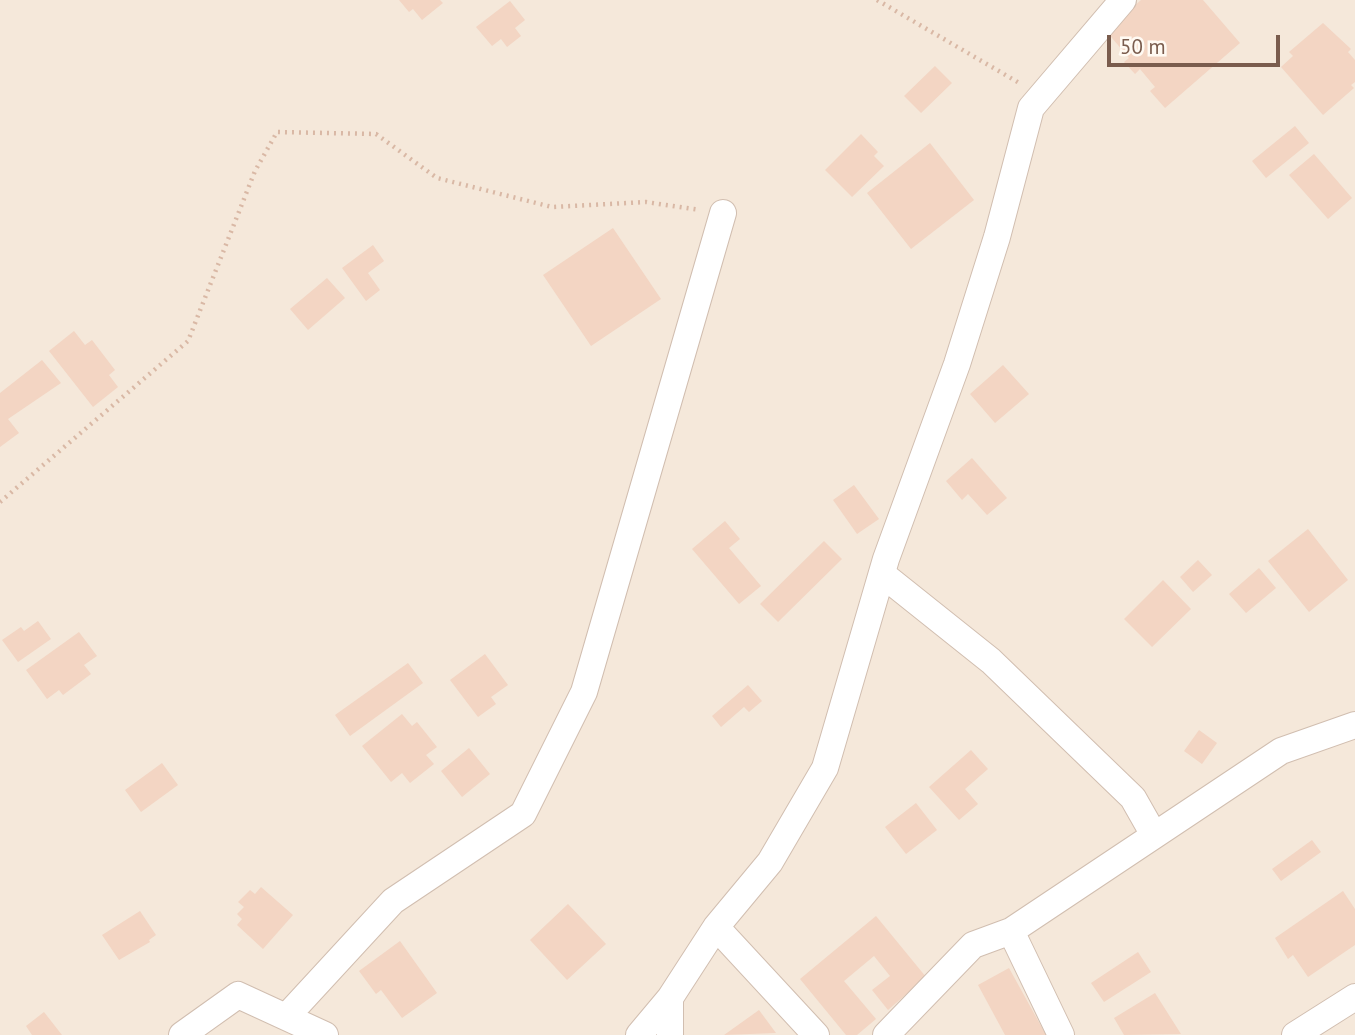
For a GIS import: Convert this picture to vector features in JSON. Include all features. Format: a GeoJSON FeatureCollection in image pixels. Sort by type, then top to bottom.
{"type":"FeatureCollection","features":[{"type":"Feature","properties":{"kind":"street"},"geometry":{"type":"LineString","coordinates":[[639,1035],[670,998],[716,927],[770,862],[825,768],[882,573],[957,364],[997,237],[1031,108],[1123,0]]}},
{"type":"Feature","properties":{"kind":"street"},"geometry":{"type":"LineString","coordinates":[[287,1016],[393,901],[523,814],[583,692],[723,213]]}},
{"type":"Feature","properties":{"kind":"street"},"geometry":{"type":"LineString","coordinates":[[882,573],[991,661],[1133,798],[1154,835]]}},
{"type":"Feature","properties":{"kind":"street"},"geometry":{"type":"LineString","coordinates":[[886,1035],[973,945],[1011,931],[1281,751],[1355,725]]}},
{"type":"Feature","properties":{"kind":"street"},"geometry":{"type":"LineString","coordinates":[[716,927],[816,1035]]}},
{"type":"Feature","properties":{"kind":"street"},"geometry":{"type":"LineString","coordinates":[[1011,931],[1061,1035]]}},
{"type":"Feature","properties":{"kind":"street"},"geometry":{"type":"LineString","coordinates":[[182,1035],[238,995],[325,1035]]}},
{"type":"Feature","properties":{"kind":"street"},"geometry":{"type":"LineString","coordinates":[[1295,1035],[1355,997]]}},
{"type":"Feature","properties":{"kind":"street"},"geometry":{"type":"LineString","coordinates":[[670,998],[670,1035]]}},
{"type":"Feature","properties":{"kind":"path"},"geometry":{"type":"LineString","coordinates":[[877,0],[1041,96]]}},
{"type":"Feature","properties":{"kind":"path"},"geometry":{"type":"LineString","coordinates":[[0,502],[188,341],[256,172],[278,132],[376,134],[437,178],[552,207],[646,202],[723,213]]}},
{"type":"Feature","properties":{"kind":"shaded area"},"geometry":{"type":"Polygon","coordinates":[[[0,0],[1355,0],[1355,1035],[0,1035],[0,0]]]}},
{"type":"Feature","properties":{"kind":"building"},"geometry":{"type":"Polygon","coordinates":[[[399,0],[440,0],[443,3],[422,20],[413,9],[409,12],[399,0]]]}},
{"type":"Feature","properties":{"kind":"building"},"geometry":{"type":"Polygon","coordinates":[[[1141,0],[1203,0],[1240,43],[1165,108],[1150,91],[1155,87],[1140,69],[1135,74],[1124,62],[1129,58],[1106,31],[1141,0]]]}},
{"type":"Feature","properties":{"kind":"building"},"geometry":{"type":"Polygon","coordinates":[[[510,1],[525,20],[515,28],[521,36],[507,47],[501,39],[492,46],[476,27],[510,1]]]}},
{"type":"Feature","properties":{"kind":"building"},"geometry":{"type":"Polygon","coordinates":[[[1323,23],[1351,49],[1348,52],[1355,60],[1355,82],[1351,85],[1354,88],[1323,115],[1281,67],[1293,56],[1289,52],[1323,23]]]}},
{"type":"Feature","properties":{"kind":"building"},"geometry":{"type":"Polygon","coordinates":[[[935,66],[952,83],[921,113],[904,96],[935,66]]]}},
{"type":"Feature","properties":{"kind":"building"},"geometry":{"type":"Polygon","coordinates":[[[1295,126],[1309,143],[1266,178],[1252,161],[1295,126]]]}},
{"type":"Feature","properties":{"kind":"building"},"geometry":{"type":"Polygon","coordinates":[[[861,134],[878,152],[874,156],[884,166],[852,197],[825,170],[861,134]]]}},
{"type":"Feature","properties":{"kind":"building"},"geometry":{"type":"Polygon","coordinates":[[[930,143],[974,200],[911,249],[867,193],[930,143]]]}},
{"type":"Feature","properties":{"kind":"building"},"geometry":{"type":"Polygon","coordinates":[[[1314,154],[1352,198],[1328,219],[1289,175],[1314,154]]]}},
{"type":"Feature","properties":{"kind":"building"},"geometry":{"type":"Polygon","coordinates":[[[613,228],[661,299],[591,346],[543,275],[613,228]]]}},
{"type":"Feature","properties":{"kind":"building"},"geometry":{"type":"Polygon","coordinates":[[[373,245],[384,261],[368,273],[380,290],[366,301],[342,268],[373,245]]]}},
{"type":"Feature","properties":{"kind":"building"},"geometry":{"type":"Polygon","coordinates":[[[327,278],[345,298],[308,330],[290,309],[327,278]]]}},
{"type":"Feature","properties":{"kind":"building"},"geometry":{"type":"Polygon","coordinates":[[[74,331],[85,345],[92,340],[115,370],[109,375],[118,387],[93,407],[49,351],[74,331]]]}},
{"type":"Feature","properties":{"kind":"building"},"geometry":{"type":"Polygon","coordinates":[[[42,360],[61,383],[8,419],[19,433],[0,447],[0,393],[42,360]]]}},
{"type":"Feature","properties":{"kind":"building"},"geometry":{"type":"Polygon","coordinates":[[[1003,365],[1029,394],[995,423],[970,394],[1003,365]]]}},
{"type":"Feature","properties":{"kind":"building"},"geometry":{"type":"Polygon","coordinates":[[[972,458],[1007,498],[987,515],[968,494],[962,500],[946,481],[972,458]]]}},
{"type":"Feature","properties":{"kind":"building"},"geometry":{"type":"Polygon","coordinates":[[[854,485],[879,519],[857,534],[833,500],[854,485]]]}},
{"type":"Feature","properties":{"kind":"building"},"geometry":{"type":"Polygon","coordinates":[[[725,521],[740,539],[729,548],[761,586],[739,604],[692,549],[725,521]]]}},
{"type":"Feature","properties":{"kind":"building"},"geometry":{"type":"Polygon","coordinates":[[[1308,529],[1348,580],[1309,612],[1268,561],[1308,529]]]}},
{"type":"Feature","properties":{"kind":"building"},"geometry":{"type":"Polygon","coordinates":[[[824,541],[842,559],[778,622],[760,604],[824,541]]]}},
{"type":"Feature","properties":{"kind":"building"},"geometry":{"type":"Polygon","coordinates":[[[1198,560],[1212,575],[1193,592],[1180,577],[1198,560]]]}},
{"type":"Feature","properties":{"kind":"building"},"geometry":{"type":"Polygon","coordinates":[[[1259,568],[1276,588],[1246,613],[1229,594],[1259,568]]]}},
{"type":"Feature","properties":{"kind":"building"},"geometry":{"type":"Polygon","coordinates":[[[1163,580],[1191,609],[1152,647],[1124,619],[1163,580]]]}},
{"type":"Feature","properties":{"kind":"building"},"geometry":{"type":"Polygon","coordinates":[[[38,621],[51,639],[18,662],[2,640],[21,627],[24,631],[38,621]]]}},
{"type":"Feature","properties":{"kind":"building"},"geometry":{"type":"Polygon","coordinates":[[[79,632],[97,656],[84,665],[91,674],[63,695],[59,690],[47,699],[26,670],[79,632]]]}},
{"type":"Feature","properties":{"kind":"building"},"geometry":{"type":"Polygon","coordinates":[[[485,654],[508,685],[491,697],[496,704],[478,717],[450,680],[485,654]]]}},
{"type":"Feature","properties":{"kind":"building"},"geometry":{"type":"Polygon","coordinates":[[[408,663],[423,683],[350,736],[335,715],[408,663]]]}},
{"type":"Feature","properties":{"kind":"building"},"geometry":{"type":"Polygon","coordinates":[[[748,685],[762,701],[749,712],[744,707],[721,727],[712,716],[748,685]]]}},
{"type":"Feature","properties":{"kind":"building"},"geometry":{"type":"Polygon","coordinates":[[[402,714],[412,726],[417,722],[437,747],[426,755],[434,764],[410,783],[402,773],[391,782],[362,746],[402,714]]]}},
{"type":"Feature","properties":{"kind":"building"},"geometry":{"type":"Polygon","coordinates":[[[1199,730],[1217,743],[1202,764],[1184,751],[1199,730]]]}},
{"type":"Feature","properties":{"kind":"building"},"geometry":{"type":"Polygon","coordinates":[[[469,748],[490,774],[462,797],[441,771],[469,748]]]}},
{"type":"Feature","properties":{"kind":"building"},"geometry":{"type":"Polygon","coordinates":[[[971,750],[988,769],[965,789],[978,804],[959,820],[929,787],[971,750]]]}},
{"type":"Feature","properties":{"kind":"building"},"geometry":{"type":"Polygon","coordinates":[[[162,763],[178,785],[141,812],[125,790],[162,763]]]}},
{"type":"Feature","properties":{"kind":"building"},"geometry":{"type":"Polygon","coordinates":[[[916,803],[937,830],[906,854],[885,827],[916,803]]]}},
{"type":"Feature","properties":{"kind":"building"},"geometry":{"type":"Polygon","coordinates":[[[1312,840],[1321,852],[1281,881],[1272,869],[1312,840]]]}},
{"type":"Feature","properties":{"kind":"building"},"geometry":{"type":"Polygon","coordinates":[[[261,887],[293,915],[263,949],[237,925],[242,919],[237,914],[244,907],[238,902],[250,890],[255,894],[261,887]]]}},
{"type":"Feature","properties":{"kind":"building"},"geometry":{"type":"Polygon","coordinates":[[[1343,891],[1355,909],[1355,945],[1308,977],[1293,955],[1288,959],[1275,938],[1343,891]]]}},
{"type":"Feature","properties":{"kind":"building"},"geometry":{"type":"Polygon","coordinates":[[[568,904],[606,944],[567,980],[530,940],[568,904]]]}},
{"type":"Feature","properties":{"kind":"building"},"geometry":{"type":"Polygon","coordinates":[[[140,911],[156,935],[150,942],[119,960],[102,935],[140,911]]]}},
{"type":"Feature","properties":{"kind":"building"},"geometry":{"type":"Polygon","coordinates":[[[876,916],[926,977],[888,1010],[872,990],[890,976],[874,956],[844,981],[876,1019],[857,1035],[846,1035],[800,979],[876,916]]]}},
{"type":"Feature","properties":{"kind":"building"},"geometry":{"type":"Polygon","coordinates":[[[400,941],[437,993],[402,1018],[381,990],[376,994],[359,971],[400,941]]]}},
{"type":"Feature","properties":{"kind":"building"},"geometry":{"type":"Polygon","coordinates":[[[1138,952],[1151,972],[1104,1002],[1091,983],[1138,952]]]}},
{"type":"Feature","properties":{"kind":"building"},"geometry":{"type":"Polygon","coordinates":[[[1009,968],[1046,1035],[1005,1035],[978,985],[1009,968]]]}},
{"type":"Feature","properties":{"kind":"building"},"geometry":{"type":"Polygon","coordinates":[[[1155,993],[1181,1034],[1124,1035],[1114,1018],[1155,993]]]}},
{"type":"Feature","properties":{"kind":"building"},"geometry":{"type":"Polygon","coordinates":[[[759,1010],[776,1033],[724,1035],[759,1010]]]}},
{"type":"Feature","properties":{"kind":"building"},"geometry":{"type":"Polygon","coordinates":[[[44,1012],[62,1035],[32,1035],[26,1026],[44,1012]]]}}]}
